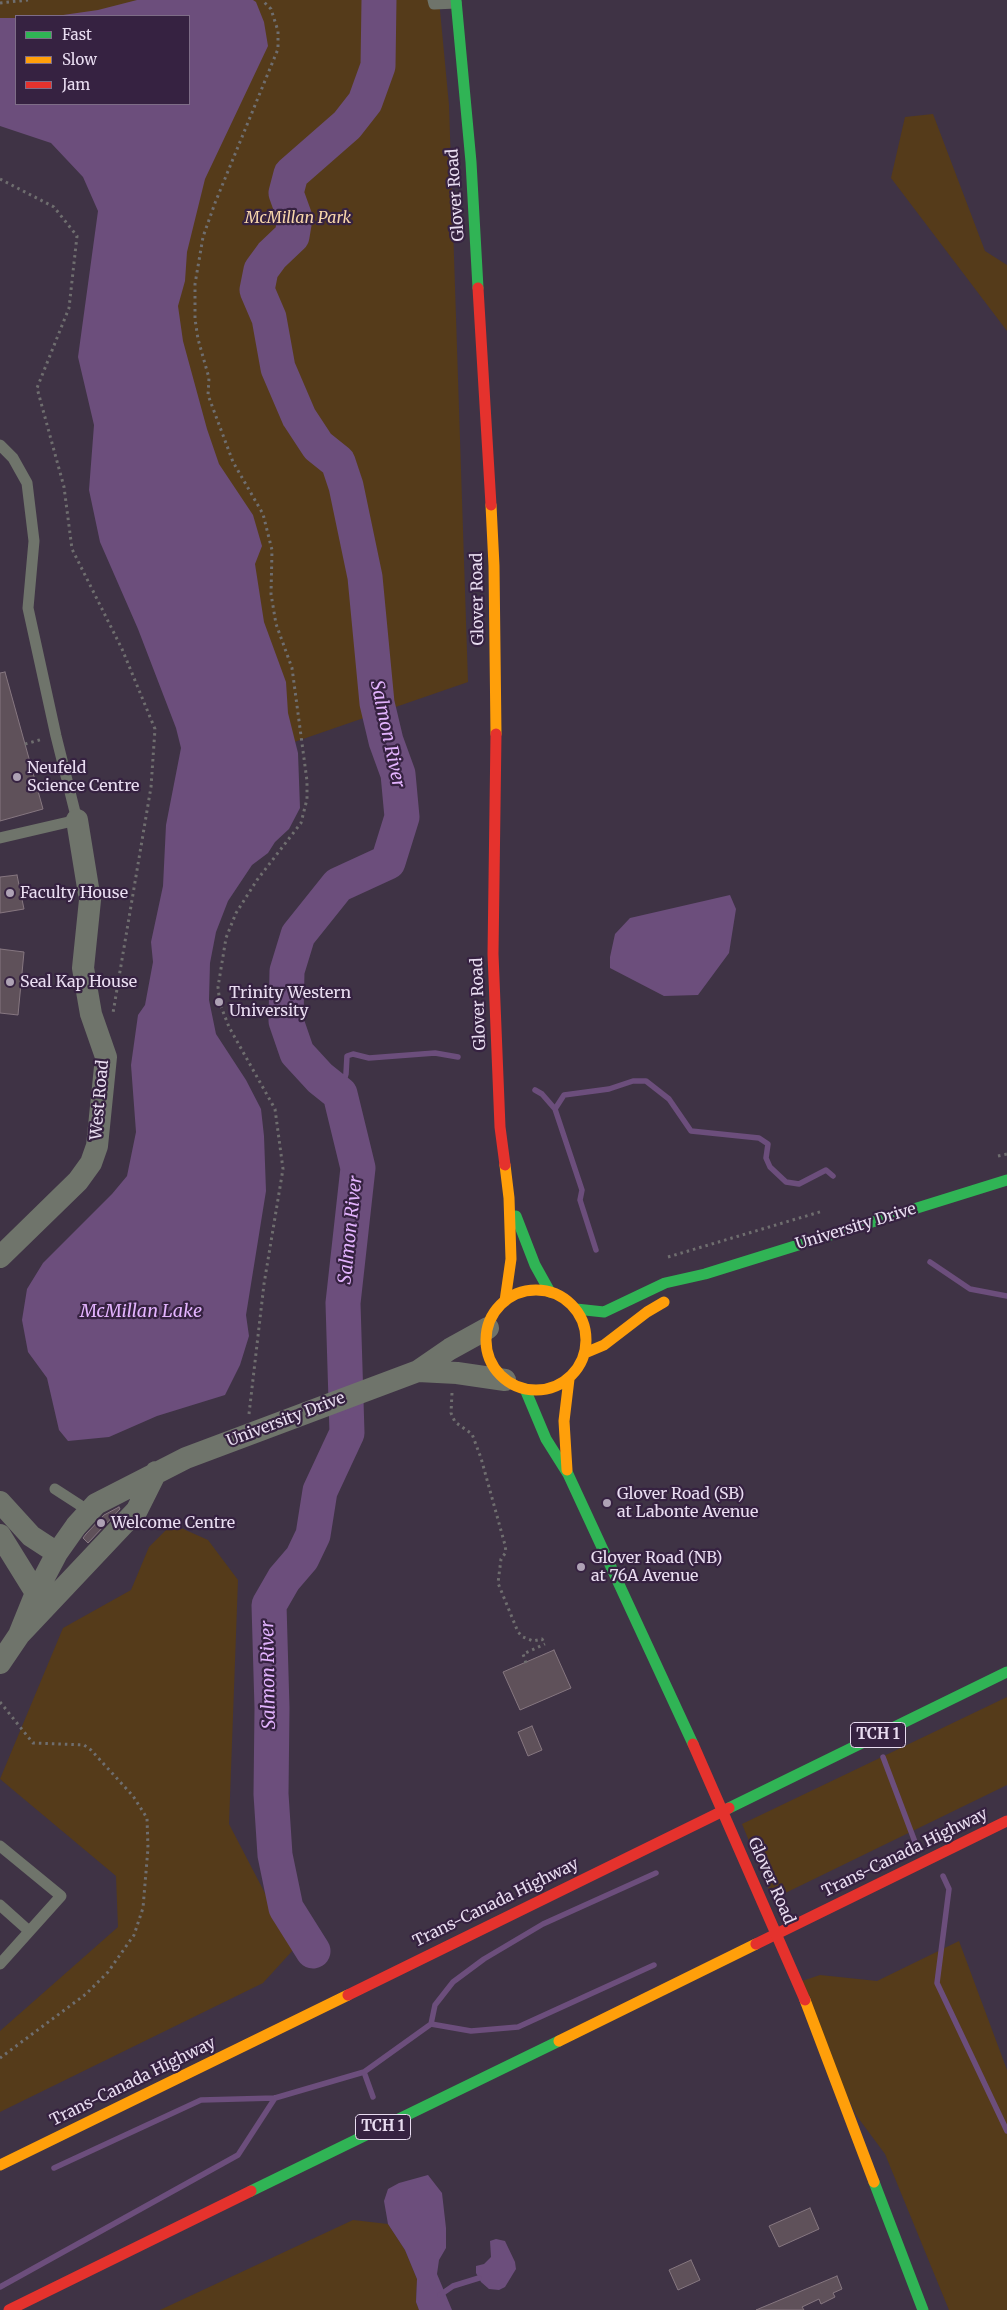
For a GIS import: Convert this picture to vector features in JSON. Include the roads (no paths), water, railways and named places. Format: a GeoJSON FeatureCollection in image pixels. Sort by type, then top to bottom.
{"type":"FeatureCollection","features":[{"type":"Feature","properties":{"kind":"main road","name":"Glover Road"},"geometry":{"type":"LineString","coordinates":[[456,1],[471,162],[494,566],[496,709],[493,954],[500,1127],[509,1198],[511,1259],[505,1301]]}},
{"type":"Feature","properties":{"kind":"main road","name":"University Drive"},"geometry":{"type":"LineString","coordinates":[[576,1309],[610,1311],[665,1283],[705,1274],[1007,1180]]}},
{"type":"Feature","properties":{"kind":"main road","name":"Glover Road"},"geometry":{"type":"LineString","coordinates":[[509,1198],[535,1265],[550,1292]]}},
{"type":"Feature","properties":{"kind":"main road","name":"University Drive"},"geometry":{"type":"LineString","coordinates":[[585,1354],[604,1344],[647,1312],[675,1296],[705,1274]]}},
{"type":"Feature","properties":{"kind":"main road"},"geometry":{"type":"LineString","coordinates":[[526,1291],[550,1292],[576,1309],[583,1323],[586,1338],[585,1354],[569,1379],[556,1387],[541,1391],[525,1390],[505,1380],[495,1370],[488,1357],[486,1342],[488,1328],[497,1309],[505,1301],[526,1291]]}},
{"type":"Feature","properties":{"kind":"main road","name":"Glover Road"},"geometry":{"type":"LineString","coordinates":[[568,1474],[564,1422],[569,1379]]}},
{"type":"Feature","properties":{"kind":"main road","name":"Glover Road"},"geometry":{"type":"LineString","coordinates":[[525,1390],[546,1439],[568,1474],[693,1744],[804,2000],[923,2310]]}},
{"type":"Feature","properties":{"kind":"main road","name":"Trans-Canada Highway"},"geometry":{"type":"LineString","coordinates":[[0,2165],[1007,1672]]}},
{"type":"Feature","properties":{"kind":"main road","name":"Trans-Canada Highway"},"geometry":{"type":"LineString","coordinates":[[9,2310],[1007,1821]]}},
{"type":"Feature","properties":{"kind":"street","name":"West Road"},"geometry":{"type":"LineString","coordinates":[[0,1257],[78,1182],[91,1163],[97,1146],[106,1057],[91,1014],[83,968],[90,900],[77,820]]}},
{"type":"Feature","properties":{"kind":"street","name":"University Drive"},"geometry":{"type":"LineString","coordinates":[[19,1635],[36,1593],[56,1553],[96,1504],[186,1458],[414,1372],[488,1328]]}},
{"type":"Feature","properties":{"kind":"street","name":"University Drive"},"geometry":{"type":"LineString","coordinates":[[414,1372],[457,1373],[505,1380]]}},
{"type":"Feature","properties":{"kind":"street","name":"University Drive"},"geometry":{"type":"LineString","coordinates":[[0,1663],[19,1635],[137,1510],[156,1472]]}},
{"type":"Feature","properties":{"kind":"street"},"geometry":{"type":"LineString","coordinates":[[0,1502],[31,1536],[56,1553]]}},
{"type":"Feature","properties":{"kind":"street"},"geometry":{"type":"LineString","coordinates":[[0,1534],[36,1593]]}},
{"type":"Feature","properties":{"kind":"lane"},"geometry":{"type":"LineString","coordinates":[[433,0],[434,4],[456,1]]}},
{"type":"Feature","properties":{"kind":"lane"},"geometry":{"type":"LineString","coordinates":[[0,445],[13,458],[27,483],[34,541],[28,608],[56,736],[77,820],[0,838]]}},
{"type":"Feature","properties":{"kind":"lane"},"geometry":{"type":"LineString","coordinates":[[55,1490],[89,1511]]}},
{"type":"Feature","properties":{"kind":"lane"},"geometry":{"type":"LineString","coordinates":[[0,1846],[61,1896],[0,1964]]}},
{"type":"Feature","properties":{"kind":"lane"},"geometry":{"type":"LineString","coordinates":[[0,1905],[29,1931]]}},
{"type":"Feature","properties":{"kind":"water","name":"McMillan Lake"},"geometry":{"type":"Polygon","coordinates":[[[137,0],[253,0],[256,2],[264,22],[268,46],[205,179],[187,252],[185,281],[178,306],[183,341],[207,429],[219,464],[253,515],[262,546],[255,564],[264,622],[286,682],[288,713],[298,753],[300,808],[289,829],[275,842],[268,853],[252,865],[228,901],[216,932],[210,963],[209,1000],[216,1034],[246,1080],[261,1109],[264,1136],[266,1191],[246,1315],[249,1336],[240,1365],[225,1395],[157,1416],[109,1437],[68,1441],[59,1430],[47,1378],[28,1352],[22,1320],[27,1289],[43,1263],[112,1194],[127,1176],[136,1132],[131,1065],[138,1015],[145,1005],[153,962],[151,942],[163,886],[166,825],[181,748],[176,728],[138,629],[100,542],[89,490],[94,425],[78,357],[98,211],[83,177],[51,143],[0,126],[0,18],[15,18],[15,105],[190,105],[190,15],[63,15],[98,10],[137,0]]]}},
{"type":"Feature","properties":{"kind":"water"},"geometry":{"type":"Polygon","coordinates":[[[730,895],[736,909],[729,953],[698,995],[664,996],[610,968],[610,957],[615,934],[630,918],[730,895]]]}},
{"type":"Feature","properties":{"kind":"water"},"geometry":{"type":"Polygon","coordinates":[[[428,2175],[442,2193],[446,2248],[439,2260],[437,2274],[452,2310],[419,2310],[416,2302],[417,2279],[405,2250],[388,2224],[384,2201],[388,2189],[399,2183],[428,2175]]]}},
{"type":"Feature","properties":{"kind":"water"},"geometry":{"type":"Polygon","coordinates":[[[496,2239],[505,2241],[515,2262],[516,2269],[505,2287],[499,2290],[489,2289],[481,2282],[476,2273],[476,2266],[484,2264],[491,2257],[490,2241],[496,2239]]]}},
{"type":"Feature","properties":{"kind":"waterway","name":"Salmon River"},"geometry":{"type":"LineString","coordinates":[[313,1951],[286,1908],[275,1855],[271,1794],[272,1708],[269,1605],[284,1579],[302,1558],[313,1535],[320,1491],[347,1433],[343,1303],[358,1168],[340,1094],[320,1078],[297,1053],[286,1021],[287,971],[298,935],[338,885],[388,862],[402,817],[398,774],[386,741],[377,703],[365,577],[346,486],[338,462],[318,446],[299,417],[278,368],[269,318],[257,290],[261,270],[272,255],[292,236],[295,218],[286,193],[291,174],[347,125],[365,102],[378,66],[379,0]]}},
{"type":"Feature","properties":{"kind":"waterway"},"geometry":{"type":"LineString","coordinates":[[340,1094],[346,1074],[347,1056],[353,1054],[369,1058],[435,1053],[458,1057]]}},
{"type":"Feature","properties":{"kind":"waterway"},"geometry":{"type":"LineString","coordinates":[[535,1090],[542,1094],[555,1109],[564,1095],[609,1089],[633,1081],[646,1081],[669,1099],[691,1131],[759,1138],[768,1144],[766,1158],[770,1167],[786,1182],[799,1184],[826,1170],[833,1176]]}},
{"type":"Feature","properties":{"kind":"waterway"},"geometry":{"type":"LineString","coordinates":[[555,1109],[582,1190],[580,1200],[596,1250]]}},
{"type":"Feature","properties":{"kind":"waterway"},"geometry":{"type":"LineString","coordinates":[[930,1262],[970,1289],[1007,1296]]}},
{"type":"Feature","properties":{"kind":"waterway"},"geometry":{"type":"LineString","coordinates":[[883,1757],[915,1842]]}},
{"type":"Feature","properties":{"kind":"waterway"},"geometry":{"type":"LineString","coordinates":[[54,2168],[201,2100],[275,2098],[364,2072],[431,2024],[435,2005],[453,1982],[484,1959],[543,1924],[656,1873]]}},
{"type":"Feature","properties":{"kind":"waterway"},"geometry":{"type":"LineString","coordinates":[[943,1876],[949,1889],[937,1983],[1007,2131]]}},
{"type":"Feature","properties":{"kind":"waterway"},"geometry":{"type":"LineString","coordinates":[[431,2024],[471,2031],[518,2027],[654,1965]]}},
{"type":"Feature","properties":{"kind":"waterway"},"geometry":{"type":"LineString","coordinates":[[364,2072],[373,2097]]}},
{"type":"Feature","properties":{"kind":"waterway"},"geometry":{"type":"LineString","coordinates":[[0,2287],[238,2155],[275,2098]]}},
{"type":"Feature","properties":{"kind":"waterway"},"geometry":{"type":"LineString","coordinates":[[440,2295],[453,2286],[479,2278]]}},
{"type":"Feature","properties":{"kind":"place","name":"Neufeld Science Centre"},"geometry":{"type":"Point","coordinates":[17,777]}},
{"type":"Feature","properties":{"kind":"place","name":"Faculty House"},"geometry":{"type":"Point","coordinates":[10,893]}},
{"type":"Feature","properties":{"kind":"place","name":"Seal Kap House"},"geometry":{"type":"Point","coordinates":[10,982]}},
{"type":"Feature","properties":{"kind":"place","name":"Trinity Western University"},"geometry":{"type":"Point","coordinates":[219,1002]}},
{"type":"Feature","properties":{"kind":"place","name":"Glover Road (SB) at Labonte Avenue"},"geometry":{"type":"Point","coordinates":[607,1503]}},
{"type":"Feature","properties":{"kind":"place","name":"Welcome Centre"},"geometry":{"type":"Point","coordinates":[101,1523]}},
{"type":"Feature","properties":{"kind":"place","name":"Glover Road (NB) at 76A Avenue"},"geometry":{"type":"Point","coordinates":[581,1567]}},
{"type":"Feature","properties":{"kind":"park label","name":"McMillan Park"},"geometry":{"type":"Point","coordinates":[298,218]}}]}
